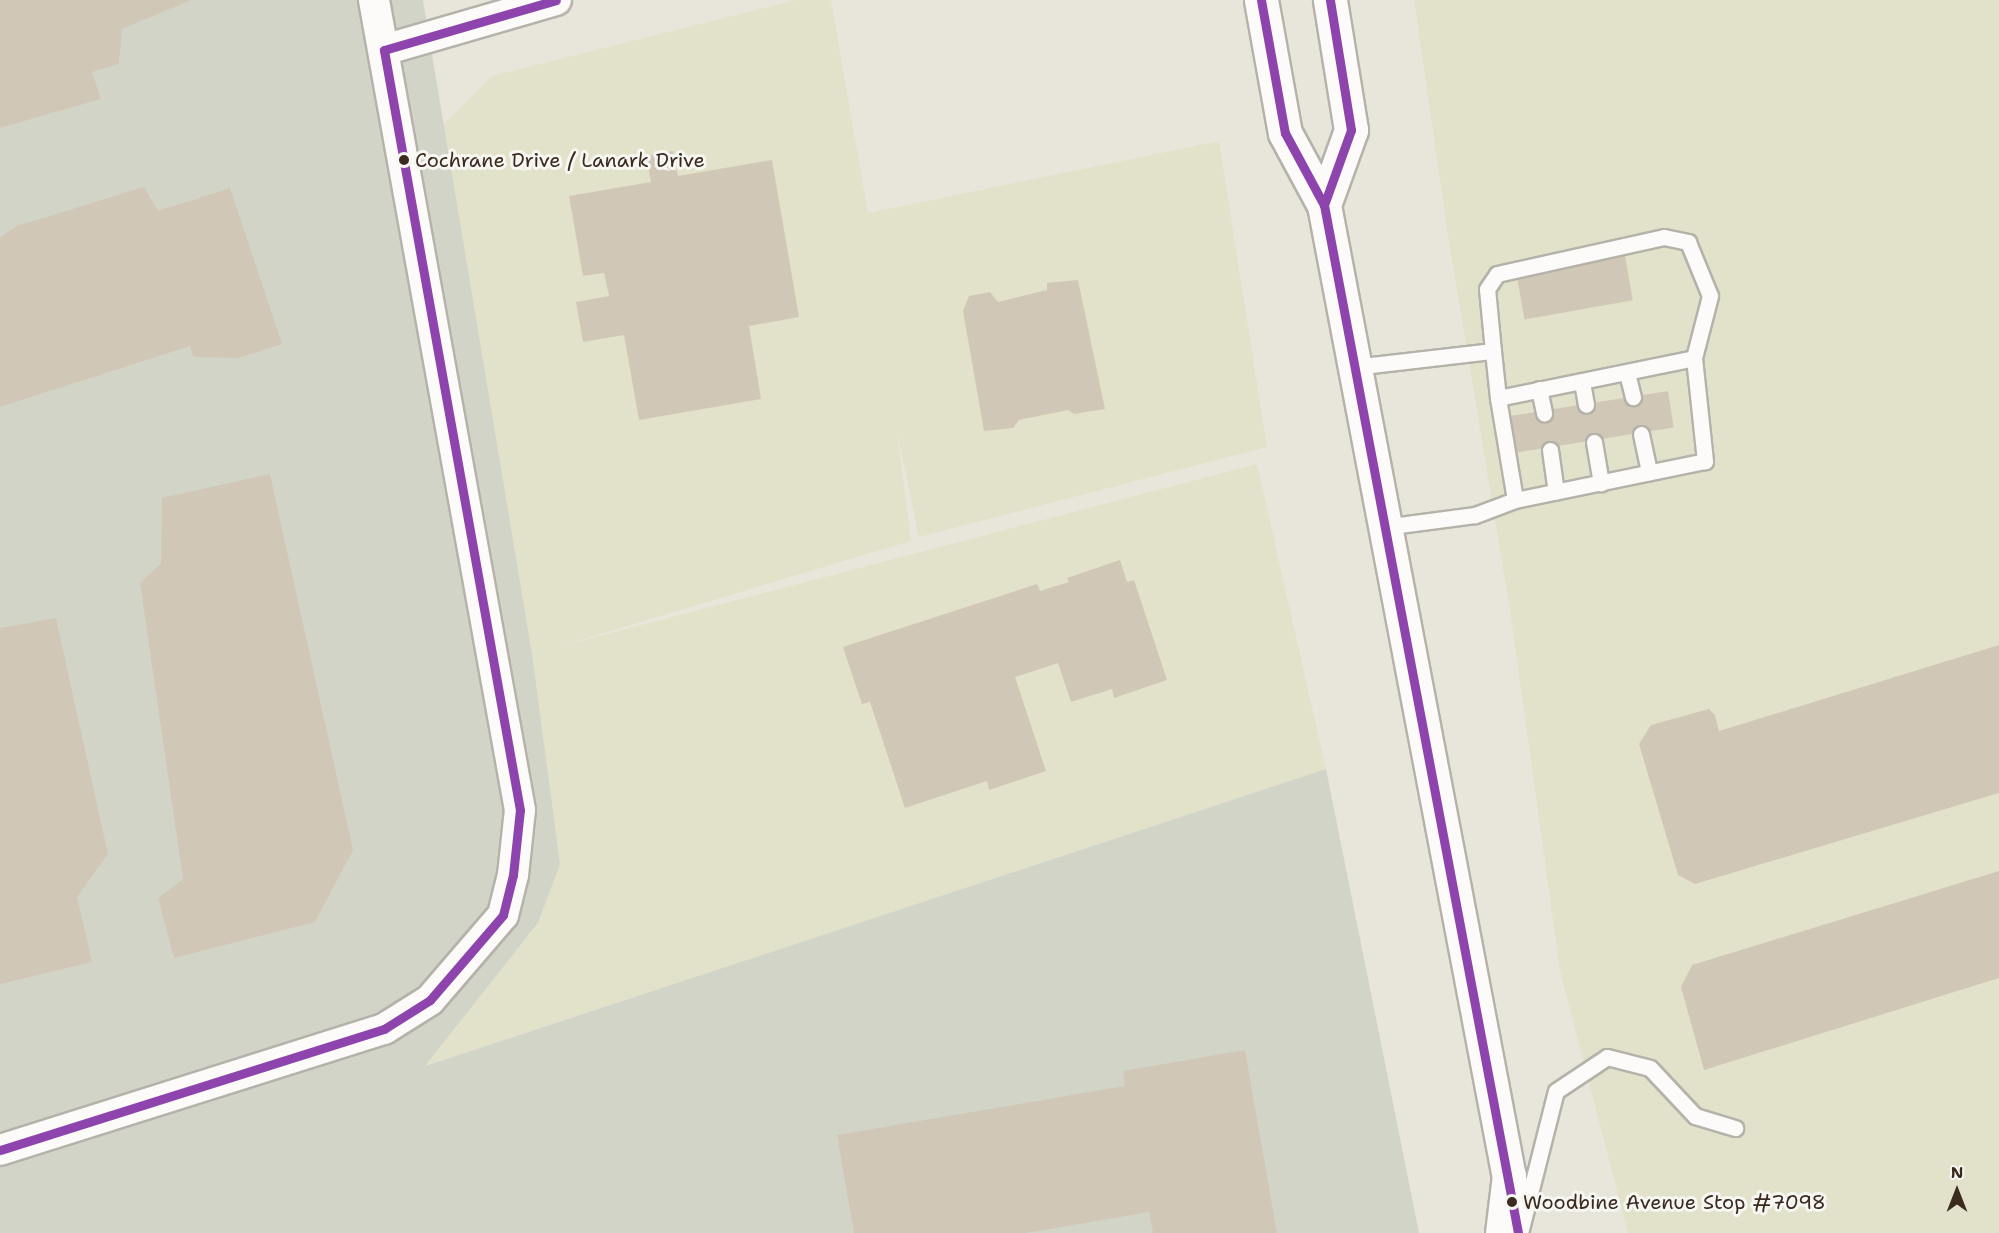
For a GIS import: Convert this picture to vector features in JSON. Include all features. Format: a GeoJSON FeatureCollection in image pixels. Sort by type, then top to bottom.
{"type":"FeatureCollection","features":[{"type":"Feature","properties":{"kind":"main road"},"geometry":{"type":"LineString","coordinates":[[1261,0],[1285,133],[1324,205],[1519,1233]]}},
{"type":"Feature","properties":{"kind":"main road"},"geometry":{"type":"LineString","coordinates":[[1324,205],[1351,130],[1330,0]]}},
{"type":"Feature","properties":{"kind":"main road"},"geometry":{"type":"LineString","coordinates":[[1502,1233],[1509,1174]]}},
{"type":"Feature","properties":{"kind":"street"},"geometry":{"type":"LineString","coordinates":[[0,1150],[384,1029],[430,1000],[503,915],[513,875],[520,810],[374,0]]}},
{"type":"Feature","properties":{"kind":"street"},"geometry":{"type":"LineString","coordinates":[[384,50],[556,0]]}},
{"type":"Feature","properties":{"kind":"lane"},"geometry":{"type":"LineString","coordinates":[[1384,527],[1475,515],[1515,500],[1705,461],[1694,358],[1710,296],[1688,242],[1664,237],[1497,273],[1487,289],[1498,398],[1515,500]]}},
{"type":"Feature","properties":{"kind":"lane"},"geometry":{"type":"LineString","coordinates":[[1354,366],[1493,351]]}},
{"type":"Feature","properties":{"kind":"lane"},"geometry":{"type":"LineString","coordinates":[[1498,398],[1694,358]]}},
{"type":"Feature","properties":{"kind":"lane"},"geometry":{"type":"LineString","coordinates":[[1627,373],[1633,397]]}},
{"type":"Feature","properties":{"kind":"lane"},"geometry":{"type":"LineString","coordinates":[[1582,382],[1586,405]]}},
{"type":"Feature","properties":{"kind":"lane"},"geometry":{"type":"LineString","coordinates":[[1539,390],[1544,413]]}},
{"type":"Feature","properties":{"kind":"lane"},"geometry":{"type":"LineString","coordinates":[[1641,434],[1648,472]]}},
{"type":"Feature","properties":{"kind":"lane"},"geometry":{"type":"LineString","coordinates":[[1594,442],[1601,483]]}},
{"type":"Feature","properties":{"kind":"lane"},"geometry":{"type":"LineString","coordinates":[[1550,450],[1556,492]]}},
{"type":"Feature","properties":{"kind":"lane"},"geometry":{"type":"LineString","coordinates":[[1519,1233],[1556,1091],[1607,1057],[1650,1068],[1695,1116],[1735,1128]]}},
{"type":"Feature","properties":{"kind":"shaded area"},"geometry":{"type":"Polygon","coordinates":[[[0,0],[423,0],[532,654],[560,864],[538,923],[425,1066],[1326,769],[1419,1233],[0,1233],[0,0]]]}},
{"type":"Feature","properties":{"kind":"shaded area"},"geometry":{"type":"Polygon","coordinates":[[[796,0],[831,0],[868,213],[1219,141],[1267,447],[919,537],[897,432],[911,541],[557,647],[1257,464],[1326,769],[424,1066],[538,924],[532,654],[442,126],[492,76],[796,0]]]}},
{"type":"Feature","properties":{"kind":"shaded area"},"geometry":{"type":"Polygon","coordinates":[[[1414,0],[1999,0],[1999,1233],[1628,1233],[1560,971],[1511,617],[1448,236],[1414,0]]]}},
{"type":"Feature","properties":{"kind":"building"},"geometry":{"type":"Polygon","coordinates":[[[0,0],[191,0],[122,29],[119,64],[92,72],[101,99],[0,128],[0,0]]]}},
{"type":"Feature","properties":{"kind":"building"},"geometry":{"type":"Polygon","coordinates":[[[673,151],[678,176],[772,160],[799,317],[749,326],[761,399],[639,420],[624,335],[583,342],[576,302],[609,296],[604,273],[583,276],[569,196],[651,182],[646,156],[673,151]]]}},
{"type":"Feature","properties":{"kind":"building"},"geometry":{"type":"Polygon","coordinates":[[[144,187],[158,211],[230,188],[282,344],[238,358],[193,357],[190,346],[0,407],[0,237],[17,226],[144,187]]]}},
{"type":"Feature","properties":{"kind":"building"},"geometry":{"type":"Polygon","coordinates":[[[1625,256],[1633,300],[1524,319],[1517,275],[1625,256]]]}},
{"type":"Feature","properties":{"kind":"building"},"geometry":{"type":"Polygon","coordinates":[[[1078,280],[1105,409],[1074,414],[1068,410],[1019,420],[1013,428],[984,431],[963,311],[969,296],[990,292],[998,302],[1047,290],[1047,283],[1078,280]]]}},
{"type":"Feature","properties":{"kind":"building"},"geometry":{"type":"Polygon","coordinates":[[[1668,391],[1674,428],[1517,452],[1511,416],[1668,391]]]}},
{"type":"Feature","properties":{"kind":"building"},"geometry":{"type":"Polygon","coordinates":[[[270,474],[353,850],[315,922],[174,958],[158,898],[183,879],[140,583],[161,563],[162,498],[270,474]]]}},
{"type":"Feature","properties":{"kind":"building"},"geometry":{"type":"Polygon","coordinates":[[[1120,560],[1127,582],[1134,580],[1167,680],[1114,698],[1112,689],[1071,702],[1058,663],[1015,677],[1046,771],[989,790],[987,781],[905,808],[870,702],[862,704],[843,647],[1037,584],[1040,591],[1069,582],[1067,578],[1120,560]]]}},
{"type":"Feature","properties":{"kind":"building"},"geometry":{"type":"Polygon","coordinates":[[[56,618],[108,854],[77,897],[92,962],[0,984],[0,628],[56,618]]]}},
{"type":"Feature","properties":{"kind":"building"},"geometry":{"type":"Polygon","coordinates":[[[1999,645],[1999,793],[1695,884],[1678,875],[1639,744],[1651,725],[1709,709],[1715,715],[1719,731],[1999,645]]]}},
{"type":"Feature","properties":{"kind":"building"},"geometry":{"type":"Polygon","coordinates":[[[1999,871],[1999,978],[1704,1070],[1681,987],[1692,965],[1999,871]]]}},
{"type":"Feature","properties":{"kind":"building"},"geometry":{"type":"Polygon","coordinates":[[[1245,1050],[1277,1233],[1153,1233],[1149,1212],[1026,1233],[854,1233],[837,1135],[1125,1086],[1123,1071],[1245,1050]]]}},
{"type":"Feature","properties":{"kind":"transit line"},"geometry":{"type":"LineString","coordinates":[[0,1150],[384,1029],[430,1000],[503,915],[513,875],[520,810],[384,50],[556,0]]}},
{"type":"Feature","properties":{"kind":"transit line"},"geometry":{"type":"LineString","coordinates":[[1261,0],[1285,133],[1324,205],[1518,1233]]}},
{"type":"Feature","properties":{"kind":"transit line"},"geometry":{"type":"LineString","coordinates":[[1324,205],[1351,130],[1330,0]]}},
{"type":"Feature","properties":{"kind":"place","name":"Cochrane Drive / Lanark Drive"},"geometry":{"type":"Point","coordinates":[404,160]}},
{"type":"Feature","properties":{"kind":"place","name":"Woodbine Avenue Stop #7098"},"geometry":{"type":"Point","coordinates":[1512,1202]}}]}
